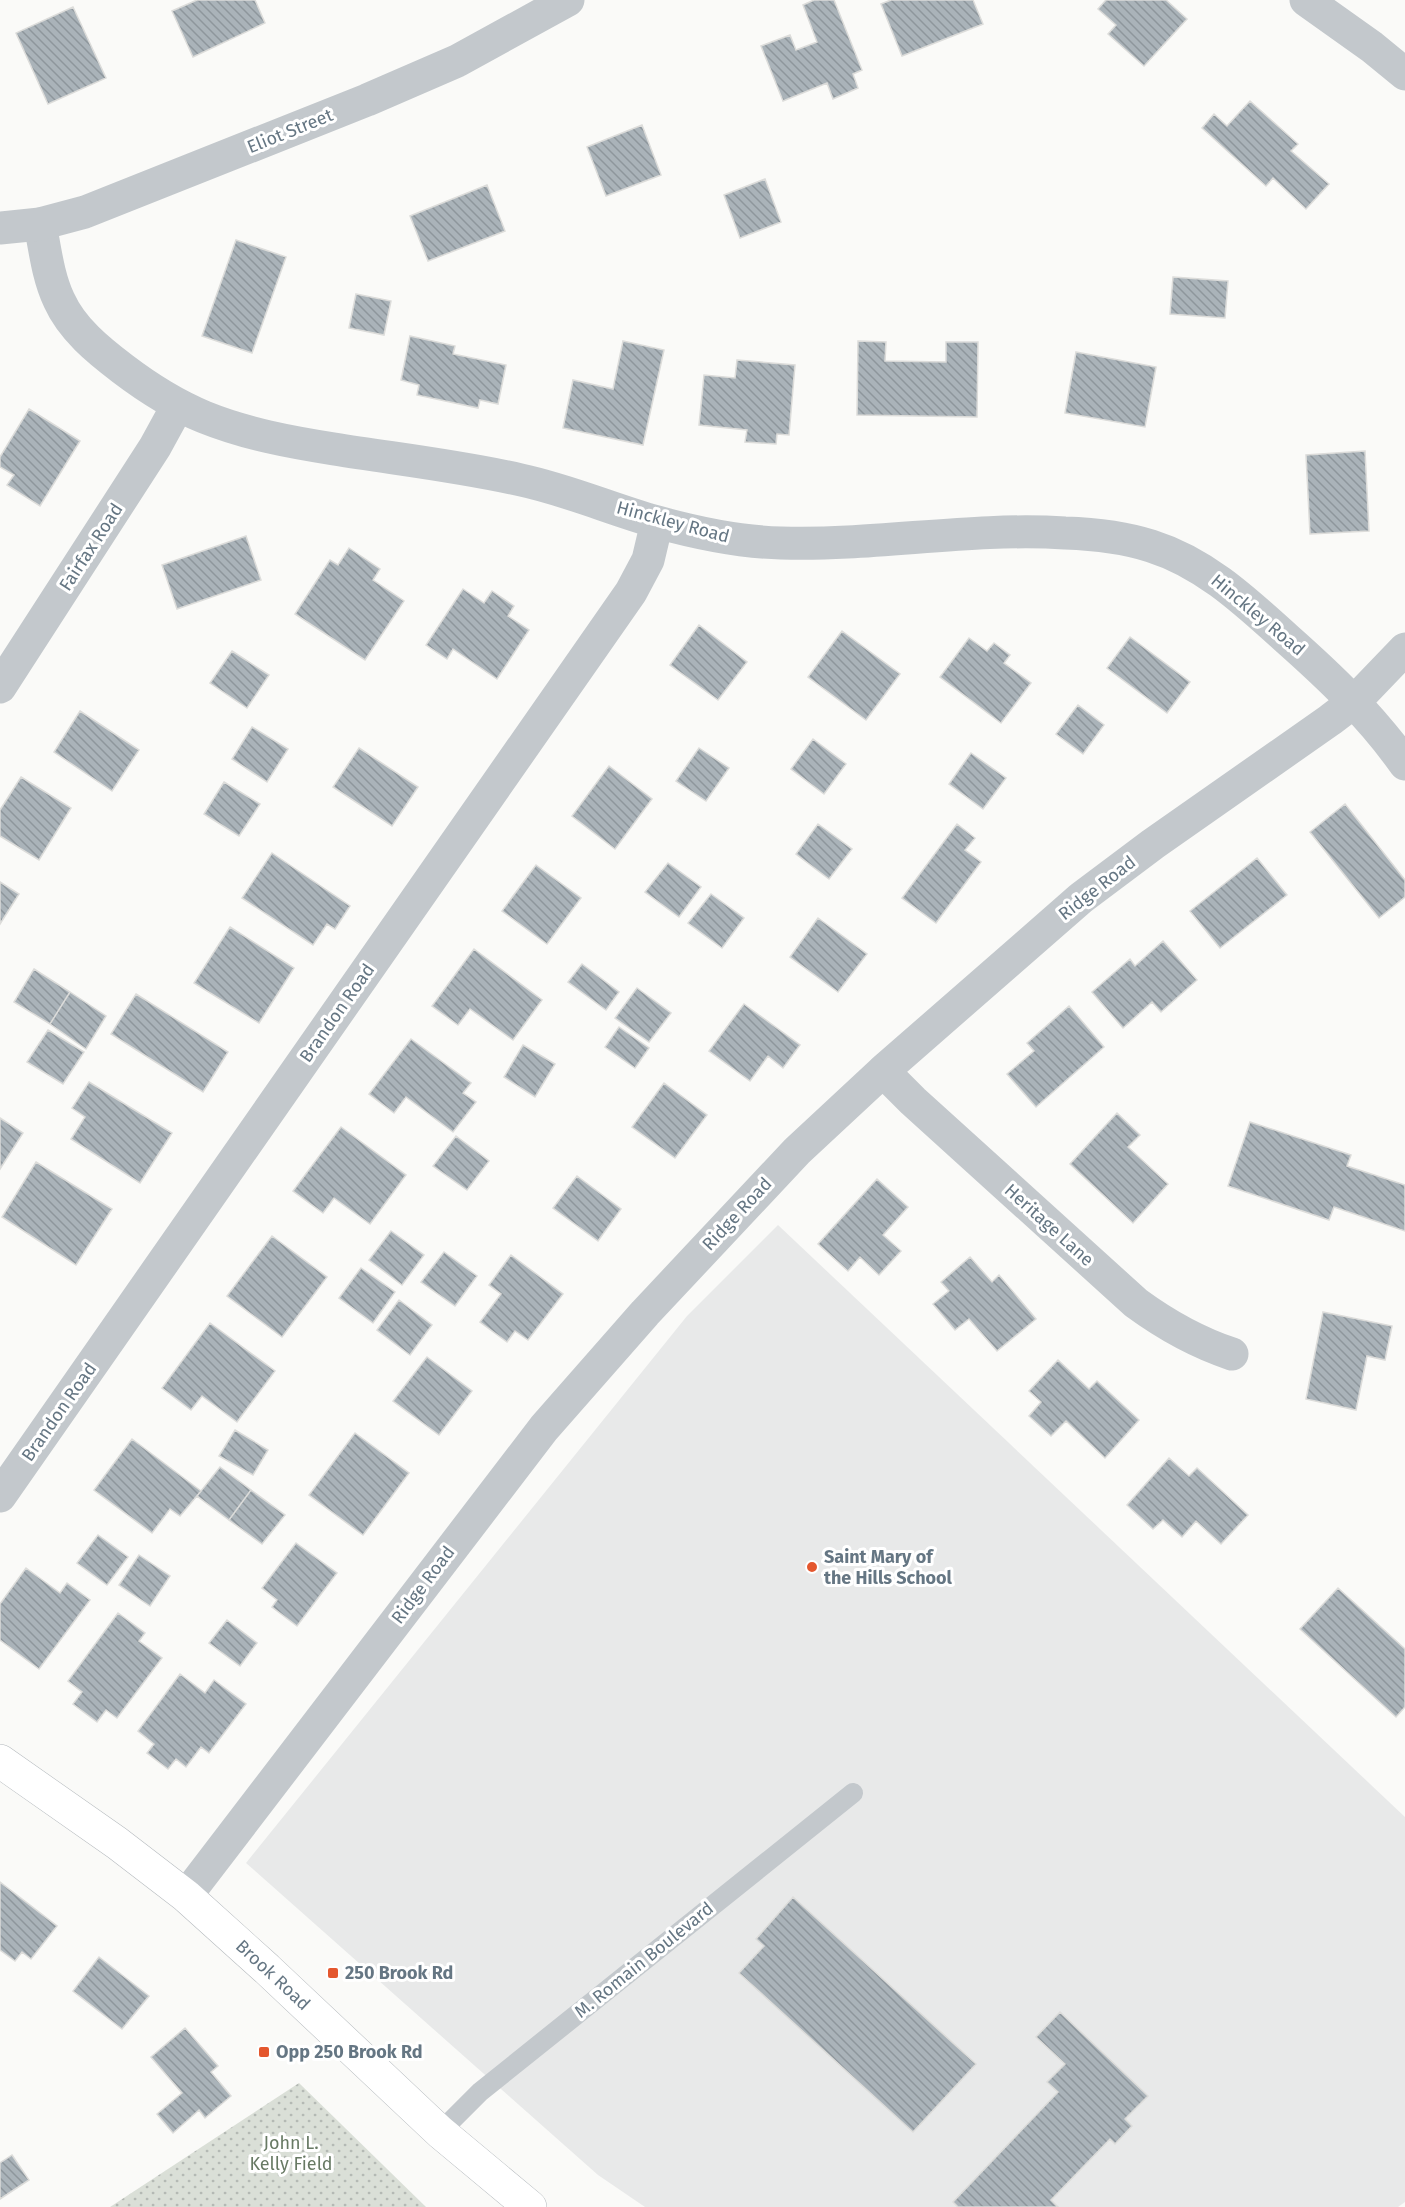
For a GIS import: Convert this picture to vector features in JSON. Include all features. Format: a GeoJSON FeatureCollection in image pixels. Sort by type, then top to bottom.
{"type":"FeatureCollection","features":[{"type":"Feature","properties":{"kind":"main road","name":"Brook Road"},"geometry":{"type":"LineString","coordinates":[[0,1761],[99,1830],[186,1896],[440,2132],[530,2207]]}},
{"type":"Feature","properties":{"kind":"street","name":"Eliot Street"},"geometry":{"type":"LineString","coordinates":[[0,228],[40,224],[93,209],[367,100],[457,61],[568,0]]}},
{"type":"Feature","properties":{"kind":"street"},"geometry":{"type":"LineString","coordinates":[[1306,0],[1372,47],[1405,74]]}},
{"type":"Feature","properties":{"kind":"street","name":"Hinckley Road"},"geometry":{"type":"LineString","coordinates":[[40,224],[54,288],[60,303],[86,339],[159,394],[203,417],[264,436],[503,476],[589,498],[657,522],[736,539],[780,543],[825,543],[1006,531],[1090,534],[1124,538],[1153,546],[1180,557],[1232,589],[1355,701],[1405,764]]}},
{"type":"Feature","properties":{"kind":"street","name":"Fairfax Road"},"geometry":{"type":"LineString","coordinates":[[0,687],[155,447],[178,405]]}},
{"type":"Feature","properties":{"kind":"street","name":"Brandon Road"},"geometry":{"type":"LineString","coordinates":[[0,1496],[631,592],[648,560],[657,522]]}},
{"type":"Feature","properties":{"kind":"street","name":"Ridge Road"},"geometry":{"type":"LineString","coordinates":[[186,1896],[512,1469],[577,1389],[797,1151],[883,1071],[1081,898],[1153,844],[1305,739],[1355,701],[1405,649]]}},
{"type":"Feature","properties":{"kind":"street","name":"Heritage Lane"},"geometry":{"type":"LineString","coordinates":[[883,1071],[1136,1303],[1162,1322],[1187,1336],[1232,1354]]}},
{"type":"Feature","properties":{"kind":"lane","name":"M. Romain Boulevard"},"geometry":{"type":"LineString","coordinates":[[440,2132],[480,2091],[853,1793]]}},
{"type":"Feature","properties":{"kind":"shaded area","name":"Saint Mary of the Hills School"},"geometry":{"type":"Polygon","coordinates":[[[778,1225],[1405,1817],[1405,2202],[1398,2207],[645,2207],[598,2175],[246,1863],[687,1316],[778,1225]]]}},
{"type":"Feature","properties":{"kind":"green space","name":"John L. Kelly Field"},"geometry":{"type":"Polygon","coordinates":[[[299,2083],[426,2207],[110,2207],[299,2083]]]}},
{"type":"Feature","properties":{"kind":"building"},"geometry":{"type":"Polygon","coordinates":[[[197,0],[255,0],[265,23],[193,57],[172,11],[197,0]]]}},
{"type":"Feature","properties":{"kind":"building"},"geometry":{"type":"Polygon","coordinates":[[[814,0],[834,0],[862,70],[853,74],[858,88],[833,99],[827,83],[783,101],[761,46],[790,35],[796,50],[817,42],[803,5],[814,0]]]}},
{"type":"Feature","properties":{"kind":"building"},"geometry":{"type":"Polygon","coordinates":[[[891,0],[973,0],[983,24],[902,56],[881,4],[891,0]]]}},
{"type":"Feature","properties":{"kind":"building"},"geometry":{"type":"Polygon","coordinates":[[[1106,0],[1166,0],[1187,19],[1144,66],[1108,34],[1116,25],[1098,9],[1106,0]]]}},
{"type":"Feature","properties":{"kind":"building"},"geometry":{"type":"Polygon","coordinates":[[[73,7],[106,78],[48,104],[16,33],[73,7]]]}},
{"type":"Feature","properties":{"kind":"building"},"geometry":{"type":"Polygon","coordinates":[[[1250,101],[1298,144],[1291,151],[1329,184],[1306,209],[1273,178],[1266,186],[1202,128],[1214,114],[1227,126],[1250,101]]]}},
{"type":"Feature","properties":{"kind":"building"},"geometry":{"type":"Polygon","coordinates":[[[642,125],[661,175],[606,196],[587,147],[642,125]]]}},
{"type":"Feature","properties":{"kind":"building"},"geometry":{"type":"Polygon","coordinates":[[[765,179],[781,222],[740,238],[724,195],[765,179]]]}},
{"type":"Feature","properties":{"kind":"building"},"geometry":{"type":"Polygon","coordinates":[[[487,185],[505,231],[428,261],[410,216],[487,185]]]}},
{"type":"Feature","properties":{"kind":"building"},"geometry":{"type":"Polygon","coordinates":[[[236,240],[286,257],[252,353],[202,336],[236,240]]]}},
{"type":"Feature","properties":{"kind":"building"},"geometry":{"type":"Polygon","coordinates":[[[1173,277],[1228,281],[1225,318],[1170,314],[1173,277]]]}},
{"type":"Feature","properties":{"kind":"building"},"geometry":{"type":"Polygon","coordinates":[[[356,294],[391,301],[384,335],[349,328],[356,294]]]}},
{"type":"Feature","properties":{"kind":"building"},"geometry":{"type":"Polygon","coordinates":[[[410,336],[455,346],[453,354],[506,365],[498,404],[480,400],[478,408],[417,395],[419,385],[401,380],[410,336]]]}},
{"type":"Feature","properties":{"kind":"building"},"geometry":{"type":"Polygon","coordinates":[[[623,341],[664,350],[643,445],[563,428],[573,380],[613,389],[623,341]]]}},
{"type":"Feature","properties":{"kind":"building"},"geometry":{"type":"Polygon","coordinates":[[[858,341],[886,342],[885,361],[946,362],[946,342],[978,342],[977,417],[857,415],[858,341]]]}},
{"type":"Feature","properties":{"kind":"building"},"geometry":{"type":"Polygon","coordinates":[[[1076,352],[1156,367],[1145,427],[1065,413],[1076,352]]]}},
{"type":"Feature","properties":{"kind":"building"},"geometry":{"type":"Polygon","coordinates":[[[737,360],[795,365],[789,435],[777,434],[776,444],[745,442],[747,430],[699,425],[704,375],[735,378],[737,360]]]}},
{"type":"Feature","properties":{"kind":"building"},"geometry":{"type":"Polygon","coordinates":[[[29,409],[80,441],[40,506],[7,485],[14,475],[0,467],[0,457],[29,409]]]}},
{"type":"Feature","properties":{"kind":"building"},"geometry":{"type":"Polygon","coordinates":[[[1365,451],[1369,531],[1310,534],[1306,455],[1365,451]]]}},
{"type":"Feature","properties":{"kind":"building"},"geometry":{"type":"Polygon","coordinates":[[[246,536],[261,580],[177,609],[162,565],[246,536]]]}},
{"type":"Feature","properties":{"kind":"building"},"geometry":{"type":"Polygon","coordinates":[[[349,548],[380,569],[373,580],[404,601],[365,660],[295,614],[330,560],[338,565],[349,548]]]}},
{"type":"Feature","properties":{"kind":"building"},"geometry":{"type":"Polygon","coordinates":[[[463,589],[484,603],[492,591],[514,606],[508,616],[529,630],[497,679],[453,649],[447,659],[426,645],[463,589]]]}},
{"type":"Feature","properties":{"kind":"building"},"geometry":{"type":"Polygon","coordinates":[[[699,625],[747,662],[718,700],[670,665],[699,625]]]}},
{"type":"Feature","properties":{"kind":"building"},"geometry":{"type":"Polygon","coordinates":[[[842,631],[900,674],[866,720],[808,677],[842,631]]]}},
{"type":"Feature","properties":{"kind":"building"},"geometry":{"type":"Polygon","coordinates":[[[1130,637],[1190,682],[1167,713],[1107,668],[1130,637]]]}},
{"type":"Feature","properties":{"kind":"building"},"geometry":{"type":"Polygon","coordinates":[[[969,638],[987,651],[994,643],[1010,655],[1004,663],[1031,683],[1001,723],[940,677],[969,638]]]}},
{"type":"Feature","properties":{"kind":"building"},"geometry":{"type":"Polygon","coordinates":[[[232,651],[269,675],[247,708],[210,683],[232,651]]]}},
{"type":"Feature","properties":{"kind":"building"},"geometry":{"type":"Polygon","coordinates":[[[1078,705],[1104,725],[1083,754],[1056,734],[1078,705]]]}},
{"type":"Feature","properties":{"kind":"building"},"geometry":{"type":"Polygon","coordinates":[[[80,711],[139,750],[112,791],[54,752],[80,711]]]}},
{"type":"Feature","properties":{"kind":"building"},"geometry":{"type":"Polygon","coordinates":[[[252,727],[288,749],[267,782],[232,759],[252,727]]]}},
{"type":"Feature","properties":{"kind":"building"},"geometry":{"type":"Polygon","coordinates":[[[813,739],[846,764],[824,794],[791,769],[813,739]]]}},
{"type":"Feature","properties":{"kind":"building"},"geometry":{"type":"Polygon","coordinates":[[[359,748],[418,787],[392,826],[333,787],[359,748]]]}},
{"type":"Feature","properties":{"kind":"building"},"geometry":{"type":"Polygon","coordinates":[[[699,748],[729,768],[706,801],[676,781],[699,748]]]}},
{"type":"Feature","properties":{"kind":"building"},"geometry":{"type":"Polygon","coordinates":[[[971,753],[1006,778],[983,809],[949,784],[971,753]]]}},
{"type":"Feature","properties":{"kind":"building"},"geometry":{"type":"Polygon","coordinates":[[[609,766],[652,799],[615,849],[572,816],[609,766]]]}},
{"type":"Feature","properties":{"kind":"building"},"geometry":{"type":"Polygon","coordinates":[[[21,777],[71,808],[39,860],[0,836],[0,810],[21,777]]]}},
{"type":"Feature","properties":{"kind":"building"},"geometry":{"type":"Polygon","coordinates":[[[224,782],[260,804],[239,836],[204,814],[224,782]]]}},
{"type":"Feature","properties":{"kind":"building"},"geometry":{"type":"Polygon","coordinates":[[[1345,804],[1405,880],[1405,897],[1379,918],[1310,832],[1345,804]]]}},
{"type":"Feature","properties":{"kind":"building"},"geometry":{"type":"Polygon","coordinates":[[[818,824],[852,849],[829,879],[796,854],[818,824]]]}},
{"type":"Feature","properties":{"kind":"building"},"geometry":{"type":"Polygon","coordinates":[[[957,824],[975,838],[965,850],[981,862],[936,923],[902,898],[957,824]]]}},
{"type":"Feature","properties":{"kind":"building"},"geometry":{"type":"Polygon","coordinates":[[[272,853],[350,906],[335,929],[327,924],[313,945],[242,898],[272,853]]]}},
{"type":"Feature","properties":{"kind":"building"},"geometry":{"type":"Polygon","coordinates":[[[1257,858],[1287,895],[1220,948],[1190,911],[1257,858]]]}},
{"type":"Feature","properties":{"kind":"building"},"geometry":{"type":"Polygon","coordinates":[[[668,863],[701,887],[679,917],[645,892],[668,863]]]}},
{"type":"Feature","properties":{"kind":"building"},"geometry":{"type":"Polygon","coordinates":[[[536,865],[581,898],[547,944],[502,911],[536,865]]]}},
{"type":"Feature","properties":{"kind":"building"},"geometry":{"type":"Polygon","coordinates":[[[0,882],[19,894],[0,924],[0,882]]]}},
{"type":"Feature","properties":{"kind":"building"},"geometry":{"type":"Polygon","coordinates":[[[711,894],[744,918],[722,948],[688,923],[711,894]]]}},
{"type":"Feature","properties":{"kind":"building"},"geometry":{"type":"Polygon","coordinates":[[[818,918],[867,954],[838,992],[790,957],[818,918]]]}},
{"type":"Feature","properties":{"kind":"building"},"geometry":{"type":"Polygon","coordinates":[[[230,927],[294,968],[259,1023],[194,983],[230,927]]]}},
{"type":"Feature","properties":{"kind":"building"},"geometry":{"type":"Polygon","coordinates":[[[1163,941],[1197,980],[1161,1012],[1152,1002],[1123,1028],[1092,992],[1130,959],[1135,966],[1163,941]]]}},
{"type":"Feature","properties":{"kind":"building"},"geometry":{"type":"Polygon","coordinates":[[[474,949],[542,1000],[513,1040],[470,1009],[458,1025],[432,1006],[474,949]]]}},
{"type":"Feature","properties":{"kind":"building"},"geometry":{"type":"Polygon","coordinates":[[[582,964],[619,992],[606,1010],[568,982],[582,964]]]}},
{"type":"Feature","properties":{"kind":"building"},"geometry":{"type":"Polygon","coordinates":[[[34,969],[70,992],[50,1024],[14,1002],[34,969]]]}},
{"type":"Feature","properties":{"kind":"building"},"geometry":{"type":"Polygon","coordinates":[[[637,988],[671,1013],[649,1042],[615,1018],[637,988]]]}},
{"type":"Feature","properties":{"kind":"building"},"geometry":{"type":"Polygon","coordinates":[[[70,992],[106,1016],[86,1049],[50,1024],[70,992]]]}},
{"type":"Feature","properties":{"kind":"building"},"geometry":{"type":"Polygon","coordinates":[[[136,994],[228,1052],[203,1092],[111,1034],[136,994]]]}},
{"type":"Feature","properties":{"kind":"building"},"geometry":{"type":"Polygon","coordinates":[[[744,1004],[800,1045],[783,1068],[768,1056],[750,1081],[709,1051],[744,1004]]]}},
{"type":"Feature","properties":{"kind":"building"},"geometry":{"type":"Polygon","coordinates":[[[1069,1006],[1104,1047],[1036,1107],[1007,1074],[1034,1051],[1027,1043],[1069,1006]]]}},
{"type":"Feature","properties":{"kind":"building"},"geometry":{"type":"Polygon","coordinates":[[[619,1027],[649,1048],[635,1068],[605,1047],[619,1027]]]}},
{"type":"Feature","properties":{"kind":"building"},"geometry":{"type":"Polygon","coordinates":[[[48,1030],[84,1052],[63,1084],[27,1062],[48,1030]]]}},
{"type":"Feature","properties":{"kind":"building"},"geometry":{"type":"Polygon","coordinates":[[[411,1039],[471,1083],[463,1093],[476,1102],[453,1132],[406,1097],[394,1113],[369,1094],[411,1039]]]}},
{"type":"Feature","properties":{"kind":"building"},"geometry":{"type":"Polygon","coordinates":[[[523,1045],[555,1064],[535,1097],[504,1077],[523,1045]]]}},
{"type":"Feature","properties":{"kind":"building"},"geometry":{"type":"Polygon","coordinates":[[[89,1082],[172,1133],[140,1183],[71,1139],[85,1117],[72,1108],[89,1082]]]}},
{"type":"Feature","properties":{"kind":"building"},"geometry":{"type":"Polygon","coordinates":[[[664,1083],[707,1115],[675,1158],[632,1127],[664,1083]]]}},
{"type":"Feature","properties":{"kind":"building"},"geometry":{"type":"Polygon","coordinates":[[[1117,1113],[1140,1135],[1128,1147],[1168,1184],[1133,1223],[1070,1164],[1117,1113]]]}},
{"type":"Feature","properties":{"kind":"building"},"geometry":{"type":"Polygon","coordinates":[[[0,1118],[23,1133],[0,1169],[0,1118]]]}},
{"type":"Feature","properties":{"kind":"building"},"geometry":{"type":"Polygon","coordinates":[[[1250,1122],[1351,1155],[1347,1166],[1405,1185],[1405,1231],[1334,1207],[1329,1220],[1228,1186],[1250,1122]]]}},
{"type":"Feature","properties":{"kind":"building"},"geometry":{"type":"Polygon","coordinates":[[[341,1127],[406,1175],[370,1224],[334,1198],[323,1213],[293,1191],[341,1127]]]}},
{"type":"Feature","properties":{"kind":"building"},"geometry":{"type":"Polygon","coordinates":[[[456,1136],[489,1161],[467,1190],[433,1166],[456,1136]]]}},
{"type":"Feature","properties":{"kind":"building"},"geometry":{"type":"Polygon","coordinates":[[[36,1162],[112,1209],[76,1265],[2,1217],[36,1162]]]}},
{"type":"Feature","properties":{"kind":"building"},"geometry":{"type":"Polygon","coordinates":[[[577,1176],[621,1209],[598,1241],[553,1208],[577,1176]]]}},
{"type":"Feature","properties":{"kind":"building"},"geometry":{"type":"Polygon","coordinates":[[[877,1179],[908,1207],[883,1235],[901,1251],[879,1275],[860,1257],[848,1271],[818,1244],[877,1179]]]}},
{"type":"Feature","properties":{"kind":"building"},"geometry":{"type":"Polygon","coordinates":[[[391,1231],[424,1255],[402,1285],[369,1260],[391,1231]]]}},
{"type":"Feature","properties":{"kind":"building"},"geometry":{"type":"Polygon","coordinates":[[[272,1236],[327,1277],[282,1337],[227,1296],[272,1236]]]}},
{"type":"Feature","properties":{"kind":"building"},"geometry":{"type":"Polygon","coordinates":[[[444,1252],[477,1276],[455,1306],[421,1282],[444,1252]]]}},
{"type":"Feature","properties":{"kind":"building"},"geometry":{"type":"Polygon","coordinates":[[[511,1255],[563,1294],[528,1340],[515,1331],[507,1342],[480,1322],[501,1294],[489,1285],[511,1255]]]}},
{"type":"Feature","properties":{"kind":"building"},"geometry":{"type":"Polygon","coordinates":[[[970,1257],[992,1282],[999,1275],[1036,1319],[997,1351],[969,1319],[955,1330],[933,1304],[949,1291],[941,1282],[970,1257]]]}},
{"type":"Feature","properties":{"kind":"building"},"geometry":{"type":"Polygon","coordinates":[[[361,1268],[395,1292],[373,1323],[339,1298],[361,1268]]]}},
{"type":"Feature","properties":{"kind":"building"},"geometry":{"type":"Polygon","coordinates":[[[399,1300],[432,1325],[410,1355],[377,1330],[399,1300]]]}},
{"type":"Feature","properties":{"kind":"building"},"geometry":{"type":"Polygon","coordinates":[[[1323,1312],[1392,1326],[1385,1360],[1367,1356],[1356,1410],[1306,1399],[1323,1312]]]}},
{"type":"Feature","properties":{"kind":"building"},"geometry":{"type":"Polygon","coordinates":[[[210,1323],[275,1371],[237,1422],[202,1396],[191,1410],[162,1388],[210,1323]]]}},
{"type":"Feature","properties":{"kind":"building"},"geometry":{"type":"Polygon","coordinates":[[[427,1357],[472,1391],[439,1435],[393,1401],[427,1357]]]}},
{"type":"Feature","properties":{"kind":"building"},"geometry":{"type":"Polygon","coordinates":[[[1058,1360],[1089,1389],[1097,1381],[1139,1420],[1105,1458],[1066,1421],[1051,1436],[1029,1416],[1041,1402],[1029,1391],[1058,1360]]]}},
{"type":"Feature","properties":{"kind":"building"},"geometry":{"type":"Polygon","coordinates":[[[235,1430],[268,1450],[253,1475],[219,1456],[235,1430]]]}},
{"type":"Feature","properties":{"kind":"building"},"geometry":{"type":"Polygon","coordinates":[[[355,1433],[409,1473],[363,1535],[309,1495],[355,1433]]]}},
{"type":"Feature","properties":{"kind":"building"},"geometry":{"type":"Polygon","coordinates":[[[132,1439],[201,1491],[180,1516],[170,1509],[152,1533],[94,1490],[132,1439]]]}},
{"type":"Feature","properties":{"kind":"building"},"geometry":{"type":"Polygon","coordinates":[[[1169,1458],[1189,1476],[1197,1468],[1248,1515],[1221,1544],[1196,1521],[1182,1537],[1163,1520],[1153,1529],[1127,1505],[1169,1458]]]}},
{"type":"Feature","properties":{"kind":"building"},"geometry":{"type":"Polygon","coordinates":[[[220,1467],[251,1490],[229,1520],[197,1496],[220,1467]]]}},
{"type":"Feature","properties":{"kind":"building"},"geometry":{"type":"Polygon","coordinates":[[[251,1490],[285,1515],[262,1544],[229,1520],[251,1490]]]}},
{"type":"Feature","properties":{"kind":"building"},"geometry":{"type":"Polygon","coordinates":[[[98,1535],[128,1557],[107,1585],[77,1563],[98,1535]]]}},
{"type":"Feature","properties":{"kind":"building"},"geometry":{"type":"Polygon","coordinates":[[[296,1543],[337,1573],[297,1626],[272,1607],[277,1600],[262,1588],[296,1543]]]}},
{"type":"Feature","properties":{"kind":"building"},"geometry":{"type":"Polygon","coordinates":[[[139,1555],[170,1576],[150,1606],[119,1585],[139,1555]]]}},
{"type":"Feature","properties":{"kind":"building"},"geometry":{"type":"Polygon","coordinates":[[[26,1568],[60,1593],[67,1583],[90,1600],[39,1669],[0,1640],[0,1604],[26,1568]]]}},
{"type":"Feature","properties":{"kind":"building"},"geometry":{"type":"Polygon","coordinates":[[[1338,1588],[1405,1649],[1405,1707],[1396,1717],[1300,1629],[1338,1588]]]}},
{"type":"Feature","properties":{"kind":"building"},"geometry":{"type":"Polygon","coordinates":[[[118,1613],[145,1633],[139,1641],[162,1658],[117,1718],[106,1710],[97,1722],[73,1704],[82,1692],[68,1681],[118,1613]]]}},
{"type":"Feature","properties":{"kind":"building"},"geometry":{"type":"Polygon","coordinates":[[[227,1620],[257,1643],[240,1666],[209,1643],[227,1620]]]}},
{"type":"Feature","properties":{"kind":"building"},"geometry":{"type":"Polygon","coordinates":[[[180,1674],[205,1693],[214,1680],[246,1704],[209,1753],[201,1747],[186,1767],[176,1759],[168,1769],[147,1753],[154,1744],[138,1731],[180,1674]]]}},
{"type":"Feature","properties":{"kind":"building"},"geometry":{"type":"Polygon","coordinates":[[[0,1882],[57,1926],[31,1959],[22,1952],[15,1961],[0,1950],[0,1882]]]}},
{"type":"Feature","properties":{"kind":"building"},"geometry":{"type":"Polygon","coordinates":[[[793,1897],[976,2064],[913,2132],[739,1973],[764,1946],[756,1939],[793,1897]]]}},
{"type":"Feature","properties":{"kind":"building"},"geometry":{"type":"Polygon","coordinates":[[[99,1957],[149,1996],[122,2029],[73,1991],[99,1957]]]}},
{"type":"Feature","properties":{"kind":"building"},"geometry":{"type":"Polygon","coordinates":[[[1060,2012],[1148,2096],[1125,2119],[1132,2126],[1115,2144],[1110,2139],[1051,2200],[1058,2207],[958,2207],[953,2202],[1058,2092],[1047,2082],[1065,2064],[1036,2037],[1060,2012]]]}},
{"type":"Feature","properties":{"kind":"building"},"geometry":{"type":"Polygon","coordinates":[[[185,2028],[218,2066],[211,2072],[231,2096],[205,2118],[199,2110],[173,2133],[157,2114],[182,2093],[151,2057],[185,2028]]]}},
{"type":"Feature","properties":{"kind":"building"},"geometry":{"type":"Polygon","coordinates":[[[12,2155],[29,2180],[0,2199],[0,2163],[12,2155]]]}},
{"type":"Feature","properties":{"kind":"place","name":"Saint Mary of the Hills School"},"geometry":{"type":"Point","coordinates":[812,1567]}},
{"type":"Feature","properties":{"kind":"place","name":"250 Brook Rd"},"geometry":{"type":"Point","coordinates":[333,1973]}},
{"type":"Feature","properties":{"kind":"place","name":"Opp 250 Brook Rd"},"geometry":{"type":"Point","coordinates":[264,2052]}}]}
